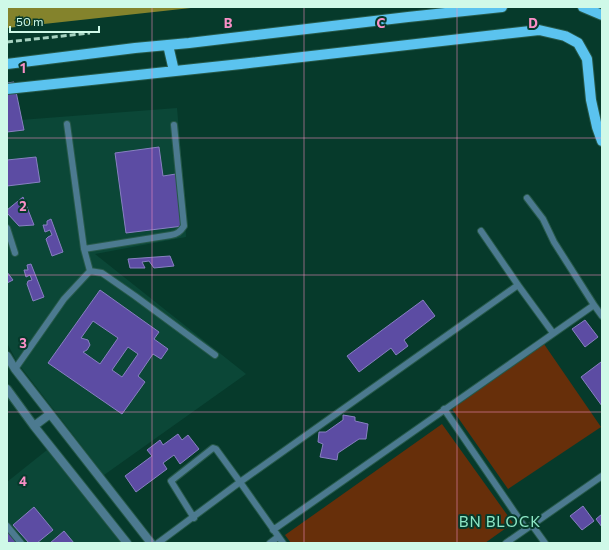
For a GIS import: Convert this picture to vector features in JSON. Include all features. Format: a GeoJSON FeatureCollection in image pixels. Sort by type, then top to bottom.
{"type":"FeatureCollection","features":[{"type":"Feature","properties":{"kind":"main road"},"geometry":{"type":"LineString","coordinates":[[7,64],[135,48],[502,7]]}},
{"type":"Feature","properties":{"kind":"main road"},"geometry":{"type":"LineString","coordinates":[[583,7],[602,15]]}},
{"type":"Feature","properties":{"kind":"main road"},"geometry":{"type":"LineString","coordinates":[[7,89],[540,30],[565,36],[578,43],[587,59],[591,100],[597,127],[602,141]]}},
{"type":"Feature","properties":{"kind":"main road"},"geometry":{"type":"LineString","coordinates":[[168,45],[174,71]]}},
{"type":"Feature","properties":{"kind":"street"},"geometry":{"type":"LineString","coordinates":[[7,356],[15,369],[151,543]]}},
{"type":"Feature","properties":{"kind":"street"},"geometry":{"type":"LineString","coordinates":[[7,389],[34,426],[127,543]]}},
{"type":"Feature","properties":{"kind":"street"},"geometry":{"type":"LineString","coordinates":[[34,426],[50,414]]}},
{"type":"Feature","properties":{"kind":"lane"},"geometry":{"type":"LineString","coordinates":[[66,124],[84,249],[90,270]]}},
{"type":"Feature","properties":{"kind":"lane"},"geometry":{"type":"LineString","coordinates":[[84,249],[177,234],[181,231],[184,226],[174,125]]}},
{"type":"Feature","properties":{"kind":"lane"},"geometry":{"type":"LineString","coordinates":[[526,198],[542,219],[554,242],[602,316]]}},
{"type":"Feature","properties":{"kind":"lane"},"geometry":{"type":"LineString","coordinates":[[7,228],[16,253]]}},
{"type":"Feature","properties":{"kind":"lane"},"geometry":{"type":"LineString","coordinates":[[481,231],[553,333]]}},
{"type":"Feature","properties":{"kind":"lane"},"geometry":{"type":"LineString","coordinates":[[90,270],[102,273],[215,355]]}},
{"type":"Feature","properties":{"kind":"lane"},"geometry":{"type":"LineString","coordinates":[[15,369],[64,299],[90,270]]}},
{"type":"Feature","properties":{"kind":"lane"},"geometry":{"type":"LineString","coordinates":[[158,543],[194,518],[240,482],[518,284]]}},
{"type":"Feature","properties":{"kind":"lane"},"geometry":{"type":"LineString","coordinates":[[273,530],[594,305]]}},
{"type":"Feature","properties":{"kind":"lane"},"geometry":{"type":"LineString","coordinates":[[444,409],[529,527],[545,543]]}},
{"type":"Feature","properties":{"kind":"lane"},"geometry":{"type":"LineString","coordinates":[[194,518],[171,481],[212,448],[216,449],[283,543]]}},
{"type":"Feature","properties":{"kind":"lane"},"geometry":{"type":"LineString","coordinates":[[506,543],[602,476]]}},
{"type":"Feature","properties":{"kind":"lane"},"geometry":{"type":"LineString","coordinates":[[7,526],[21,543]]}},
{"type":"Feature","properties":{"kind":"lane"},"geometry":{"type":"LineString","coordinates":[[270,543],[278,537]]}},
{"type":"Feature","properties":{"kind":"shaded area"},"geometry":{"type":"Polygon","coordinates":[[[7,7],[200,7],[7,28],[7,7]]]}},
{"type":"Feature","properties":{"kind":"shaded area"},"geometry":{"type":"Polygon","coordinates":[[[177,108],[185,200],[186,237],[95,254],[246,374],[104,475],[17,362],[7,343],[7,121],[177,108]]]}},
{"type":"Feature","properties":{"kind":"shaded area"},"geometry":{"type":"Polygon","coordinates":[[[544,344],[601,427],[508,489],[452,409],[544,344]]]}},
{"type":"Feature","properties":{"kind":"shaded area"},"geometry":{"type":"Polygon","coordinates":[[[442,424],[513,523],[485,543],[291,543],[285,535],[442,424]]]}},
{"type":"Feature","properties":{"kind":"shaded area"},"geometry":{"type":"Polygon","coordinates":[[[47,450],[121,543],[7,543],[7,482],[47,450]]]}},
{"type":"Feature","properties":{"kind":"building"},"geometry":{"type":"Polygon","coordinates":[[[14,82],[24,130],[7,132],[7,83],[14,82]]]}},
{"type":"Feature","properties":{"kind":"building"},"geometry":{"type":"Polygon","coordinates":[[[159,147],[163,176],[176,174],[183,226],[126,233],[115,153],[159,147]]]}},
{"type":"Feature","properties":{"kind":"building"},"geometry":{"type":"Polygon","coordinates":[[[36,157],[40,182],[7,186],[7,160],[36,157]]]}},
{"type":"Feature","properties":{"kind":"building"},"geometry":{"type":"Polygon","coordinates":[[[23,197],[34,225],[19,226],[7,213],[7,210],[23,197]]]}},
{"type":"Feature","properties":{"kind":"building"},"geometry":{"type":"Polygon","coordinates":[[[51,219],[63,252],[52,256],[46,239],[52,235],[50,230],[45,232],[43,225],[47,225],[47,221],[51,219]]]}},
{"type":"Feature","properties":{"kind":"building"},"geometry":{"type":"Polygon","coordinates":[[[170,256],[174,266],[154,268],[149,261],[142,262],[145,268],[130,268],[128,259],[170,256]]]}},
{"type":"Feature","properties":{"kind":"building"},"geometry":{"type":"Polygon","coordinates":[[[31,264],[44,297],[33,301],[27,284],[28,281],[32,280],[30,275],[26,277],[24,270],[28,270],[27,265],[31,264]]]}},
{"type":"Feature","properties":{"kind":"building"},"geometry":{"type":"Polygon","coordinates":[[[7,272],[13,280],[7,283],[7,272]]]}},
{"type":"Feature","properties":{"kind":"building"},"geometry":{"type":"Polygon","coordinates":[[[100,290],[159,332],[154,339],[168,349],[161,359],[153,354],[138,376],[145,382],[122,414],[48,363],[100,290]],[[93,321],[81,338],[88,340],[90,345],[87,350],[83,352],[100,364],[118,338],[93,321]],[[128,347],[112,370],[122,377],[138,354],[128,347]]]}},
{"type":"Feature","properties":{"kind":"building"},"geometry":{"type":"Polygon","coordinates":[[[423,300],[435,316],[404,340],[408,346],[396,355],[391,348],[359,372],[347,356],[423,300]]]}},
{"type":"Feature","properties":{"kind":"building"},"geometry":{"type":"Polygon","coordinates":[[[585,320],[598,337],[585,347],[572,329],[585,320]]]}},
{"type":"Feature","properties":{"kind":"building"},"geometry":{"type":"Polygon","coordinates":[[[601,362],[602,363],[602,406],[581,377],[601,362]]]}},
{"type":"Feature","properties":{"kind":"building"},"geometry":{"type":"Polygon","coordinates":[[[343,415],[355,417],[355,421],[368,424],[366,439],[359,439],[338,453],[337,460],[320,457],[323,444],[318,442],[319,432],[326,432],[343,420],[343,415]]]}},
{"type":"Feature","properties":{"kind":"building"},"geometry":{"type":"Polygon","coordinates":[[[178,434],[182,440],[188,435],[199,449],[180,464],[174,455],[163,463],[167,469],[136,492],[125,476],[152,456],[147,450],[160,440],[163,445],[178,434]]]}},
{"type":"Feature","properties":{"kind":"building"},"geometry":{"type":"Polygon","coordinates":[[[583,506],[594,521],[582,530],[570,516],[583,506]]]}},
{"type":"Feature","properties":{"kind":"building"},"geometry":{"type":"Polygon","coordinates":[[[34,507],[53,530],[37,543],[29,543],[13,525],[34,507]]]}},
{"type":"Feature","properties":{"kind":"building"},"geometry":{"type":"Polygon","coordinates":[[[602,514],[602,527],[596,519],[602,514]]]}},
{"type":"Feature","properties":{"kind":"building"},"geometry":{"type":"Polygon","coordinates":[[[7,531],[17,543],[7,543],[7,531]]]}},
{"type":"Feature","properties":{"kind":"building"},"geometry":{"type":"Polygon","coordinates":[[[64,531],[74,543],[50,543],[64,531]]]}},
{"type":"Feature","properties":{"kind":"railway"},"geometry":{"type":"LineString","coordinates":[[7,42],[90,33]]}},
{"type":"Feature","properties":{"kind":"district","name":"BN BLOCK"},"geometry":{"type":"Point","coordinates":[500,521]}}]}
